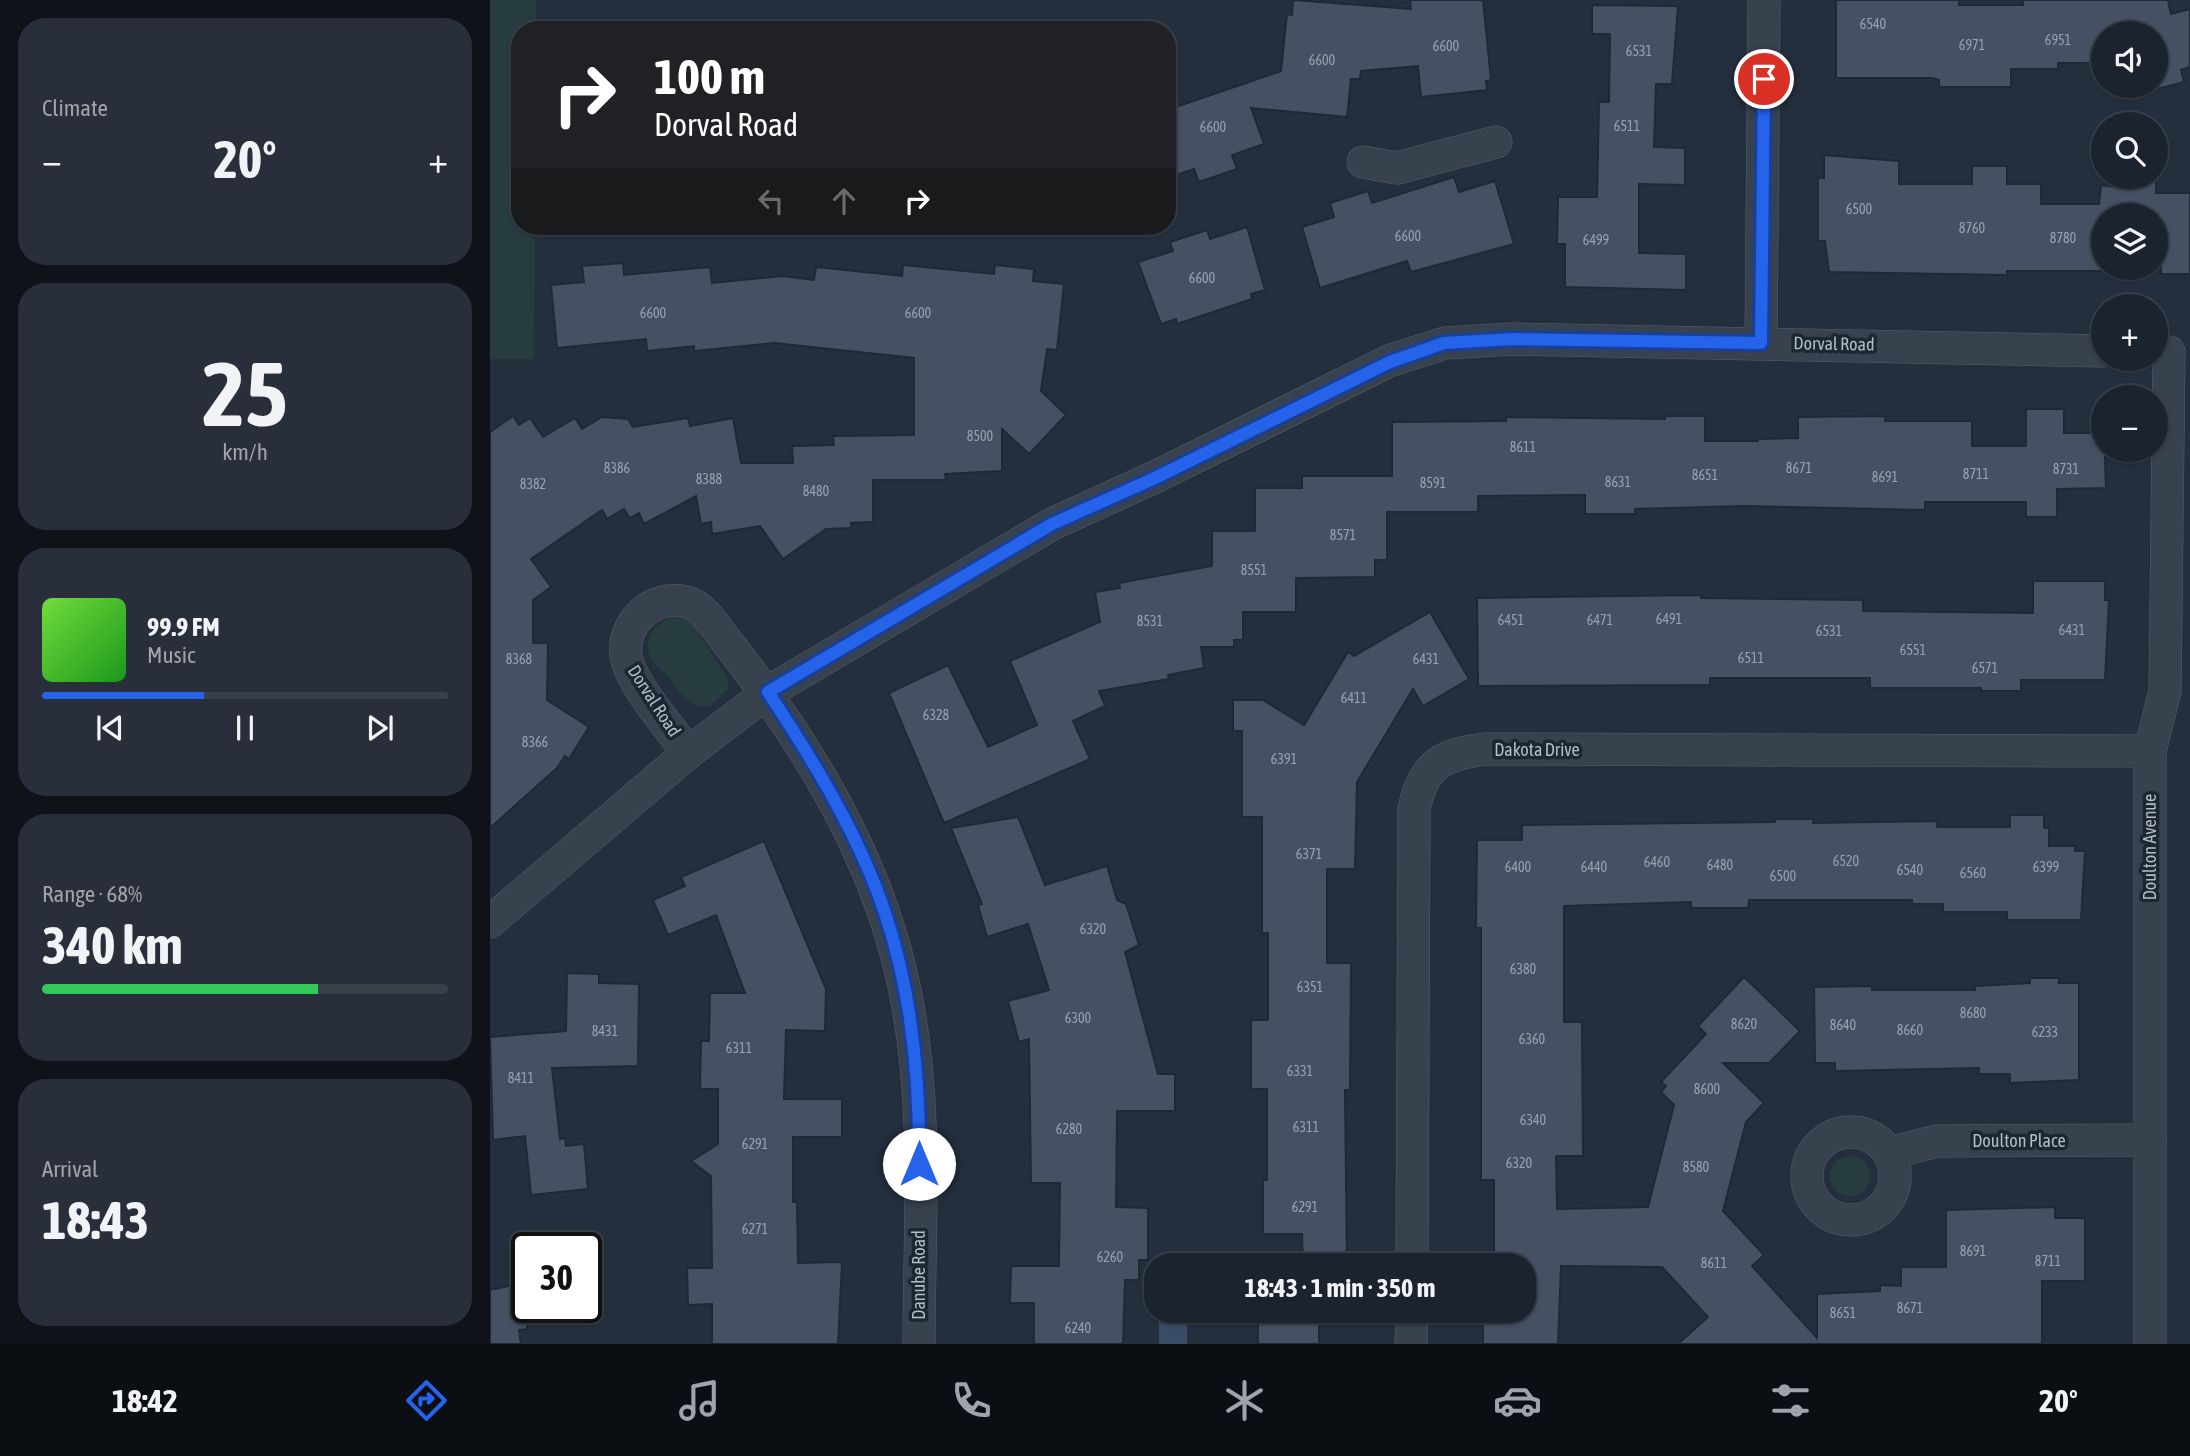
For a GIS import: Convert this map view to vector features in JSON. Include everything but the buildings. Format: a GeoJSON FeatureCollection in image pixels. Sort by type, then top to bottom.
{"type":"FeatureCollection","features":[{"type":"Feature","properties":{"kind":"street"},"geometry":{"type":"LineString","coordinates":[[1761,343],[1765,0]]}},
{"type":"Feature","properties":{"kind":"street"},"geometry":{"type":"LineString","coordinates":[[1363,162],[1397,168],[1496,142]]}},
{"type":"Feature","properties":{"kind":"street","name":"Dorval Road"},"geometry":{"type":"LineString","coordinates":[[490,922],[688,753],[768,692],[1052,524],[1155,478],[1390,362],[1444,343],[1513,339],[2091,351]]}},
{"type":"Feature","properties":{"kind":"street","name":"Doulton Avenue"},"geometry":{"type":"LineString","coordinates":[[2150,1344],[2150,751],[2165,691],[2172,352]]}},
{"type":"Feature","properties":{"kind":"street","name":"Dorval Road"},"geometry":{"type":"LineString","coordinates":[[688,753],[634,677],[626,655],[629,632],[639,613],[664,602],[687,602],[702,611],[768,692]]}},
{"type":"Feature","properties":{"kind":"street","name":"Danube Road"},"geometry":{"type":"LineString","coordinates":[[768,692],[798,739],[858,848],[885,913],[905,991],[920,1117],[919,1344]]}},
{"type":"Feature","properties":{"kind":"street","name":"Dakota Drive"},"geometry":{"type":"LineString","coordinates":[[1412,1253],[1414,809],[1425,774],[1437,762],[1466,751],[1486,750],[2150,751]]}},
{"type":"Feature","properties":{"kind":"street","name":"Doulton Place"},"geometry":{"type":"LineString","coordinates":[[1891,1156],[1913,1146],[1937,1141],[2150,1140]]}},
{"type":"Feature","properties":{"kind":"street"},"geometry":{"type":"LineString","coordinates":[[1411,1344],[1412,1323]]}},
{"type":"Feature","properties":{"kind":"green space"},"geometry":{"type":"Polygon","coordinates":[[[490,0],[536,0],[536,21],[511,21],[511,235],[535,235],[534,359],[490,359],[490,0]]]}},
{"type":"Feature","properties":{"kind":"green space"},"geometry":{"type":"Polygon","coordinates":[[[676,617],[693,624],[728,679],[728,689],[711,706],[696,705],[686,699],[649,654],[649,640],[656,627],[676,617]]]}},
{"type":"Feature","properties":{"kind":"green space"},"geometry":{"type":"Polygon","coordinates":[[[1850,1156],[1858,1157],[1864,1162],[1869,1168],[1869,1184],[1864,1190],[1858,1195],[1850,1196],[1842,1195],[1836,1190],[1831,1184],[1830,1176],[1831,1168],[1836,1162],[1842,1157],[1850,1156]]]}},
{"type":"Feature","properties":{"kind":"water"},"geometry":{"type":"Polygon","coordinates":[[[1159,1323],[1187,1323],[1187,1344],[1159,1344],[1159,1323]]]}},
{"type":"Feature","properties":{"kind":"route"},"geometry":{"type":"LineString","coordinates":[[919,1164],[920,1117],[914,1053],[905,991],[885,913],[858,848],[798,739],[768,692],[1052,524],[1155,478],[1310,399],[1390,362],[1444,343],[1513,339],[1761,343],[1764,79]]}}]}
